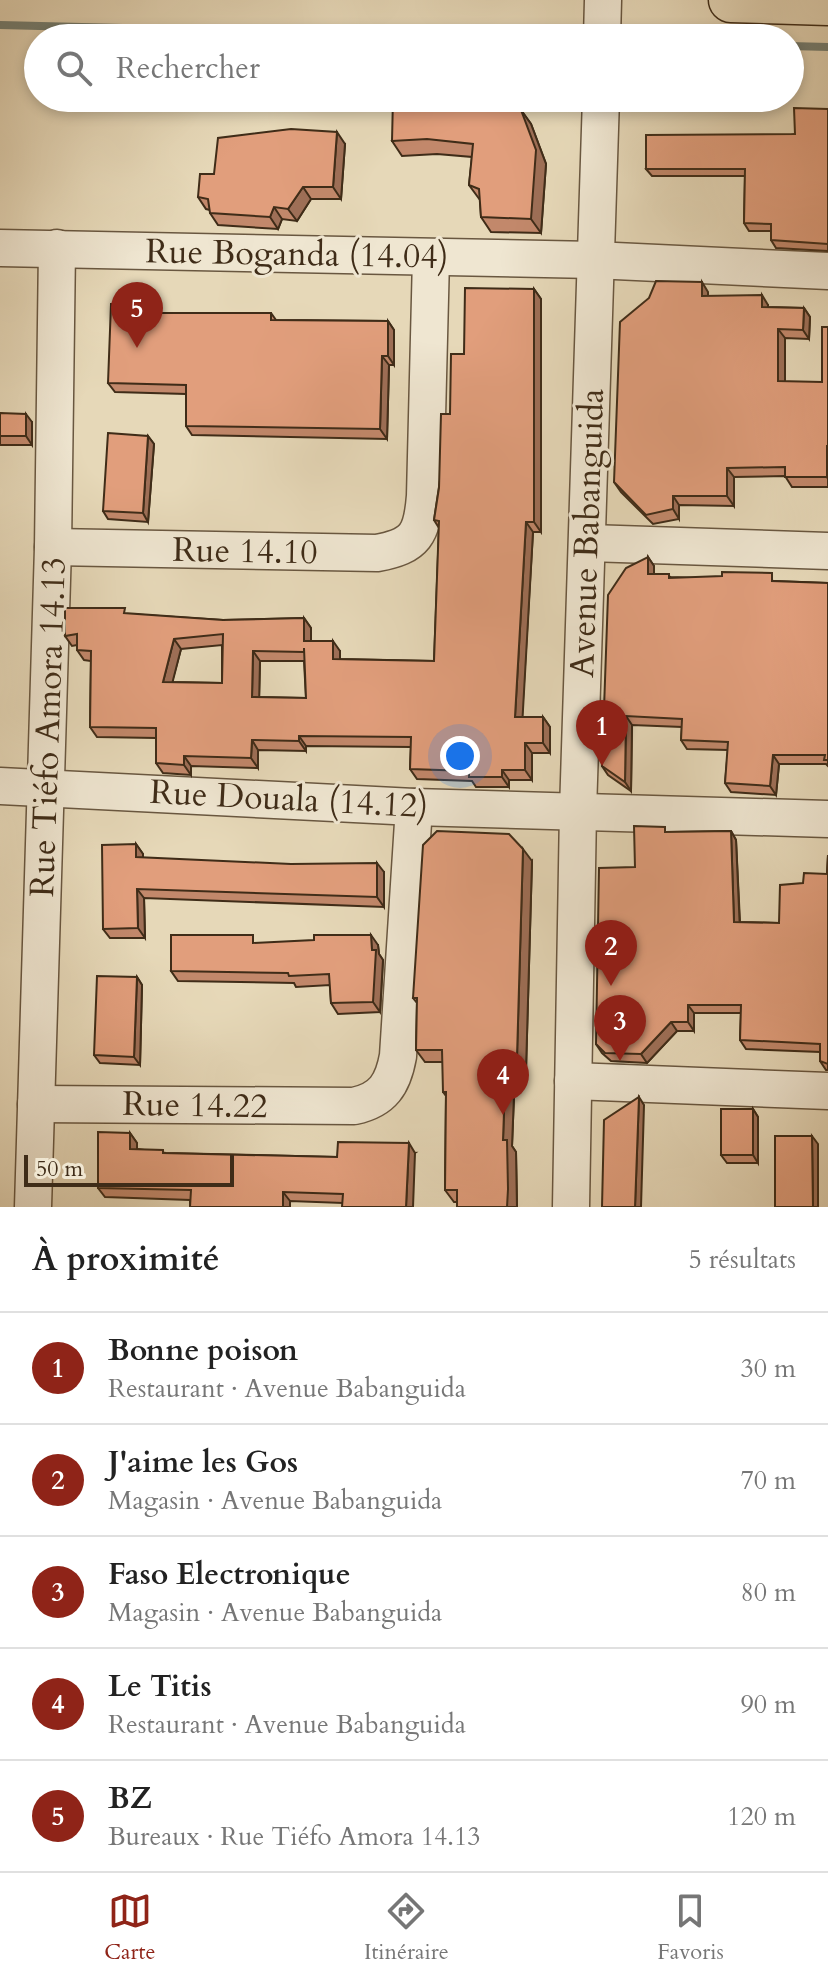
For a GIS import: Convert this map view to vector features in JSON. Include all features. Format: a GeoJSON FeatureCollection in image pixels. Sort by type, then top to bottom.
{"type":"FeatureCollection","features":[{"type":"Feature","properties":{"kind":"main road"},"geometry":{"type":"LineString","coordinates":[[731,0],[828,3]]}},
{"type":"Feature","properties":{"kind":"street"},"geometry":{"type":"LineString","coordinates":[[602,24],[603,0]]}},
{"type":"Feature","properties":{"kind":"street","name":"Avenue Babanguida"},"geometry":{"type":"LineString","coordinates":[[571,1207],[578,811],[589,543],[594,260],[600,112]]}},
{"type":"Feature","properties":{"kind":"street","name":"Rue Boganda (14.04)"},"geometry":{"type":"LineString","coordinates":[[0,248],[594,260],[828,271]]}},
{"type":"Feature","properties":{"kind":"street","name":"Rue Tiéfo Amora 14.13"},"geometry":{"type":"LineString","coordinates":[[33,1207],[53,547],[57,248]]}},
{"type":"Feature","properties":{"kind":"street","name":"Rue 14.10"},"geometry":{"type":"LineString","coordinates":[[53,547],[377,553],[399,549],[416,537],[423,522],[431,258]]}},
{"type":"Feature","properties":{"kind":"street"},"geometry":{"type":"LineString","coordinates":[[589,543],[828,551]]}},
{"type":"Feature","properties":{"kind":"street","name":"Rue Douala (14.12)"},"geometry":{"type":"LineString","coordinates":[[0,786],[414,807],[828,819]]}},
{"type":"Feature","properties":{"kind":"street","name":"Rue 14.22"},"geometry":{"type":"LineString","coordinates":[[36,1104],[354,1106],[379,1097],[394,1074],[414,807]]}},
{"type":"Feature","properties":{"kind":"street"},"geometry":{"type":"LineString","coordinates":[[573,1081],[828,1091]]}},
{"type":"Feature","properties":{"kind":"building"},"geometry":{"type":"Polygon","coordinates":[[[804,108],[828,109],[828,244],[771,240],[771,224],[744,223],[745,169],[646,169],[646,135],[795,134],[794,112],[804,112],[804,108]]]}},
{"type":"Feature","properties":{"kind":"building"},"geometry":{"type":"Polygon","coordinates":[[[393,112],[522,112],[536,150],[531,219],[481,217],[479,189],[469,185],[473,144],[427,139],[392,141],[393,112]]]}},
{"type":"Feature","properties":{"kind":"building"},"geometry":{"type":"Polygon","coordinates":[[[291,129],[337,132],[333,187],[303,187],[288,209],[274,207],[270,217],[210,213],[208,199],[198,197],[200,174],[214,174],[218,138],[291,129]]]}},
{"type":"Feature","properties":{"kind":"building"},"geometry":{"type":"Polygon","coordinates":[[[656,281],[702,282],[702,296],[762,295],[762,307],[804,308],[803,330],[778,329],[778,381],[822,382],[822,327],[828,327],[827,477],[785,477],[785,467],[727,468],[727,496],[673,496],[673,509],[646,515],[614,482],[620,322],[649,298],[656,281]]]}},
{"type":"Feature","properties":{"kind":"building"},"geometry":{"type":"Polygon","coordinates":[[[465,288],[534,289],[534,522],[526,522],[515,717],[543,717],[543,743],[525,743],[525,770],[502,770],[502,777],[469,777],[469,771],[410,769],[411,737],[299,736],[299,741],[252,740],[251,758],[184,756],[184,765],[156,763],[156,728],[90,727],[91,651],[77,650],[77,634],[65,636],[65,608],[125,608],[124,613],[223,620],[304,618],[304,641],[333,641],[333,659],[434,661],[439,521],[434,520],[439,488],[441,414],[450,414],[451,354],[464,354],[465,288]],[[223,634],[174,639],[163,682],[222,683],[223,634]],[[304,648],[304,652],[253,651],[252,697],[306,698],[304,648]]]}},
{"type":"Feature","properties":{"kind":"building"},"geometry":{"type":"Polygon","coordinates":[[[111,304],[150,305],[150,313],[271,313],[271,320],[388,321],[388,356],[382,356],[380,429],[186,426],[186,385],[108,383],[111,304]]]}},
{"type":"Feature","properties":{"kind":"building"},"geometry":{"type":"Polygon","coordinates":[[[0,413],[26,414],[26,436],[0,436],[0,413]]]}},
{"type":"Feature","properties":{"kind":"building"},"geometry":{"type":"Polygon","coordinates":[[[108,433],[148,436],[143,513],[103,511],[108,433]]]}},
{"type":"Feature","properties":{"kind":"building"},"geometry":{"type":"Polygon","coordinates":[[[648,557],[648,574],[669,574],[669,578],[722,576],[722,572],[772,573],[772,581],[828,583],[828,760],[824,760],[825,755],[773,755],[770,786],[725,783],[728,742],[681,740],[682,719],[626,716],[625,782],[602,766],[608,595],[626,568],[648,557]]]}},
{"type":"Feature","properties":{"kind":"building"},"geometry":{"type":"Polygon","coordinates":[[[634,826],[665,827],[665,832],[731,831],[734,922],[779,923],[780,885],[803,883],[804,873],[827,874],[828,855],[828,1064],[820,1061],[820,1044],[740,1040],[741,1005],[688,1005],[688,1022],[671,1022],[641,1054],[605,1053],[596,1044],[599,868],[635,867],[634,826]]]}},
{"type":"Feature","properties":{"kind":"building"},"geometry":{"type":"Polygon","coordinates":[[[437,831],[509,834],[523,849],[517,1057],[506,1057],[503,1140],[507,1140],[507,1207],[457,1207],[457,1190],[445,1190],[446,1092],[443,1092],[442,1050],[416,1050],[417,998],[413,998],[423,845],[437,831]]]}},
{"type":"Feature","properties":{"kind":"building"},"geometry":{"type":"Polygon","coordinates":[[[136,844],[136,857],[291,864],[377,863],[377,897],[137,889],[138,928],[103,929],[102,845],[136,844]]]}},
{"type":"Feature","properties":{"kind":"building"},"geometry":{"type":"Polygon","coordinates":[[[171,935],[253,935],[253,943],[314,940],[314,935],[371,935],[372,950],[376,950],[373,1002],[331,1003],[329,974],[289,976],[288,973],[171,971],[171,935]]]}},
{"type":"Feature","properties":{"kind":"building"},"geometry":{"type":"Polygon","coordinates":[[[97,976],[137,977],[134,1057],[94,1055],[97,976]]]}},
{"type":"Feature","properties":{"kind":"building"},"geometry":{"type":"Polygon","coordinates":[[[639,1097],[635,1207],[602,1207],[604,1120],[639,1097]]]}},
{"type":"Feature","properties":{"kind":"building"},"geometry":{"type":"Polygon","coordinates":[[[721,1109],[753,1109],[753,1155],[721,1155],[721,1109]]]}},
{"type":"Feature","properties":{"kind":"building"},"geometry":{"type":"Polygon","coordinates":[[[98,1132],[130,1133],[130,1149],[163,1150],[163,1153],[337,1157],[338,1142],[409,1143],[406,1207],[342,1207],[343,1194],[283,1192],[283,1207],[190,1207],[191,1190],[98,1188],[98,1132]]]}},
{"type":"Feature","properties":{"kind":"building"},"geometry":{"type":"Polygon","coordinates":[[[775,1136],[812,1136],[813,1207],[775,1207],[775,1136]]]}},
{"type":"Feature","properties":{"kind":"waterway"},"geometry":{"type":"LineString","coordinates":[[0,25],[24,26]]}},
{"type":"Feature","properties":{"kind":"waterway"},"geometry":{"type":"LineString","coordinates":[[804,46],[828,47]]}},
{"type":"Feature","properties":{"kind":"place","name":"BZ"},"geometry":{"type":"Point","coordinates":[137,348]}},
{"type":"Feature","properties":{"kind":"place","name":"Bonne poison"},"geometry":{"type":"Point","coordinates":[602,766]}},
{"type":"Feature","properties":{"kind":"place","name":"J'aime les Gos"},"geometry":{"type":"Point","coordinates":[611,986]}},
{"type":"Feature","properties":{"kind":"place","name":"Faso Electronique"},"geometry":{"type":"Point","coordinates":[620,1061]}},
{"type":"Feature","properties":{"kind":"place","name":"Le Titis"},"geometry":{"type":"Point","coordinates":[503,1115]}}]}
